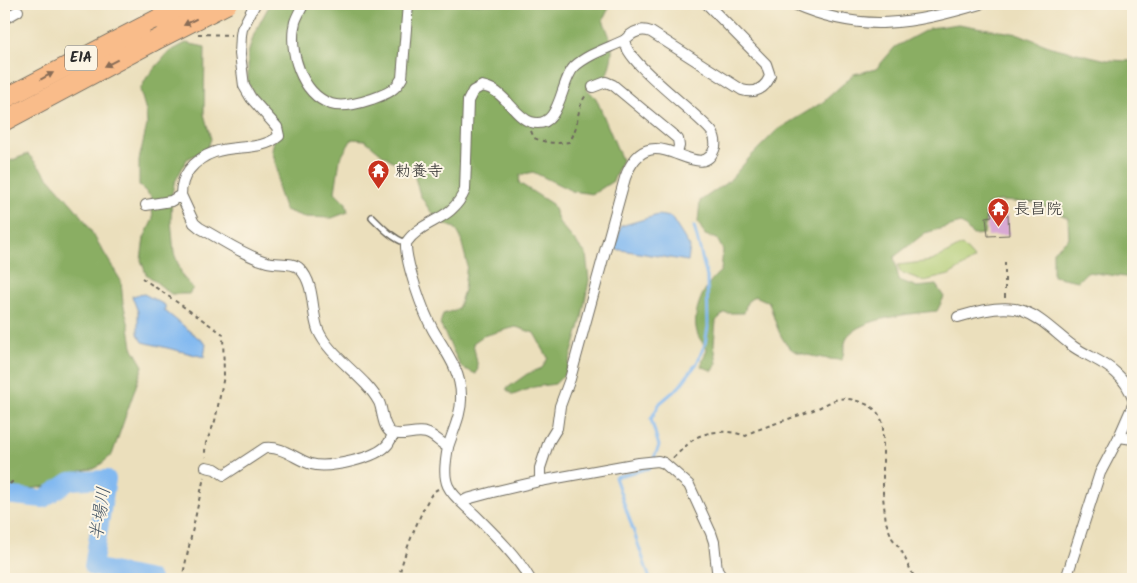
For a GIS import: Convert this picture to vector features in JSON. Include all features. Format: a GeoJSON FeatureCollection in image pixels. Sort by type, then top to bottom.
{"type":"FeatureCollection","features":[{"type":"Feature","properties":{"kind":"highway"},"geometry":{"type":"LineString","coordinates":[[157,17],[174,4]]}},
{"type":"Feature","properties":{"kind":"highway"},"geometry":{"type":"LineString","coordinates":[[157,17],[190,4]]}},
{"type":"Feature","properties":{"kind":"highway","name":"E1A"},"geometry":{"type":"LineString","coordinates":[[4,121],[227,4]]}},
{"type":"Feature","properties":{"kind":"highway","name":"E1A"},"geometry":{"type":"LineString","coordinates":[[4,99],[157,17]]}},
{"type":"Feature","properties":{"kind":"street"},"geometry":{"type":"LineString","coordinates":[[255,4],[242,29],[241,35],[240,54],[244,86],[251,98],[277,127],[279,136],[272,142],[218,150],[209,154],[194,164],[184,177],[181,195],[194,223],[200,228],[258,259],[270,263],[298,266],[302,270],[308,283],[316,323],[321,336],[380,404],[388,430],[393,434],[425,433],[432,435],[448,447]]}},
{"type":"Feature","properties":{"kind":"street"},"geometry":{"type":"LineString","coordinates":[[303,5],[295,24],[294,43],[296,62],[303,80],[314,94],[330,104],[343,105],[366,101],[390,93],[398,86],[402,78],[408,4]]}},
{"type":"Feature","properties":{"kind":"street"},"geometry":{"type":"LineString","coordinates":[[530,579],[510,550],[448,486],[446,457],[460,409],[461,386],[457,372],[420,301],[406,254],[406,242],[422,228],[444,216],[462,198],[465,190],[468,102],[473,90],[482,86],[494,90],[531,122],[542,123],[551,117],[558,108],[565,81],[574,68],[585,59],[625,40],[634,32],[641,30],[652,32],[742,90],[754,92],[764,86],[770,76],[766,64],[707,4]]}},
{"type":"Feature","properties":{"kind":"street"},"geometry":{"type":"LineString","coordinates":[[794,4],[810,11],[841,19],[869,23],[907,22],[940,16],[980,4]]}},
{"type":"Feature","properties":{"kind":"street"},"geometry":{"type":"LineString","coordinates":[[4,19],[18,11]]}},
{"type":"Feature","properties":{"kind":"street"},"geometry":{"type":"LineString","coordinates":[[540,481],[540,468],[549,441],[557,428],[560,406],[570,379],[628,169],[637,156],[658,148],[677,153],[690,160],[703,160],[712,153],[715,138],[709,128],[675,99],[634,58],[626,47],[625,40]]}},
{"type":"Feature","properties":{"kind":"street"},"geometry":{"type":"LineString","coordinates":[[593,87],[606,82],[613,85],[678,139],[677,153]]}},
{"type":"Feature","properties":{"kind":"street"},"geometry":{"type":"LineString","coordinates":[[146,205],[172,202],[181,195]]}},
{"type":"Feature","properties":{"kind":"street"},"geometry":{"type":"LineString","coordinates":[[958,317],[1004,308],[1023,310],[1042,322],[1072,346],[1116,373],[1130,389],[1133,399]]}},
{"type":"Feature","properties":{"kind":"street"},"geometry":{"type":"LineString","coordinates":[[1066,579],[1100,473],[1133,405]]}},
{"type":"Feature","properties":{"kind":"street"},"geometry":{"type":"LineString","coordinates":[[206,467],[215,469],[224,475],[265,448],[272,447],[310,464],[321,466],[359,459],[380,451],[389,443],[393,434]]}},
{"type":"Feature","properties":{"kind":"street"},"geometry":{"type":"LineString","coordinates":[[1119,437],[1133,439]]}},
{"type":"Feature","properties":{"kind":"street"},"geometry":{"type":"LineString","coordinates":[[462,502],[467,499],[540,481],[647,462],[661,462],[689,485],[711,533],[714,542],[717,570],[723,579]]}},
{"type":"Feature","properties":{"kind":"lane"},"geometry":{"type":"LineString","coordinates":[[372,217],[383,229],[399,240],[406,242]]}},
{"type":"Feature","properties":{"kind":"path"},"geometry":{"type":"LineString","coordinates":[[30,4],[34,4]]}},
{"type":"Feature","properties":{"kind":"path"},"geometry":{"type":"LineString","coordinates":[[531,122],[531,132],[534,138],[544,142],[570,142],[574,136],[580,105],[593,87]]}},
{"type":"Feature","properties":{"kind":"path"},"geometry":{"type":"LineString","coordinates":[[1004,308],[1005,258]]}},
{"type":"Feature","properties":{"kind":"path"},"geometry":{"type":"LineString","coordinates":[[142,278],[223,334],[224,376],[215,421],[206,443],[206,467],[182,579]]}},
{"type":"Feature","properties":{"kind":"path"},"geometry":{"type":"LineString","coordinates":[[661,462],[674,458],[697,437],[712,433],[732,432],[746,436],[752,432],[810,412],[843,397],[872,406],[880,413],[883,424],[883,497],[886,522],[892,538],[901,550],[915,579]]}},
{"type":"Feature","properties":{"kind":"path"},"geometry":{"type":"LineString","coordinates":[[4,478],[12,482],[4,489]]}},
{"type":"Feature","properties":{"kind":"path"},"geometry":{"type":"LineString","coordinates":[[399,579],[402,562],[432,494],[438,488],[448,486]]}},
{"type":"Feature","properties":{"kind":"green space"},"geometry":{"type":"Polygon","coordinates":[[[270,4],[368,4],[371,7],[390,10],[406,4],[611,4],[603,20],[612,48],[609,68],[606,77],[593,83],[587,89],[596,98],[622,160],[613,181],[593,194],[572,191],[533,172],[520,175],[519,183],[552,204],[560,224],[586,254],[589,280],[582,318],[566,373],[555,384],[534,387],[513,395],[506,389],[527,374],[542,368],[548,358],[534,333],[516,327],[483,336],[473,343],[478,368],[476,374],[461,367],[440,324],[443,314],[458,309],[464,290],[467,263],[460,236],[455,228],[445,224],[430,211],[420,195],[414,174],[383,155],[365,140],[352,139],[340,159],[335,192],[346,203],[348,212],[332,218],[304,217],[285,210],[278,190],[278,173],[272,150],[275,133],[248,83],[248,54],[254,34],[270,4]]]}},
{"type":"Feature","properties":{"kind":"green space"},"geometry":{"type":"Polygon","coordinates":[[[958,24],[1019,34],[1051,47],[1107,60],[1133,61],[1133,278],[1087,272],[1078,281],[1053,276],[1053,251],[1069,238],[1068,218],[1038,203],[999,201],[987,205],[984,234],[973,235],[961,223],[925,233],[894,257],[899,280],[917,287],[936,285],[944,297],[937,311],[915,313],[863,325],[847,337],[842,360],[837,360],[807,355],[790,348],[779,333],[769,302],[755,296],[747,302],[744,313],[724,313],[716,321],[714,344],[717,363],[713,371],[701,366],[707,349],[698,334],[696,316],[705,290],[721,271],[723,250],[717,239],[705,235],[698,222],[700,201],[729,181],[777,130],[823,102],[854,74],[876,69],[895,47],[930,28],[958,24]]]}},
{"type":"Feature","properties":{"kind":"green space"},"geometry":{"type":"Polygon","coordinates":[[[186,43],[205,47],[204,114],[211,139],[207,149],[187,159],[174,184],[171,220],[174,253],[183,277],[193,288],[189,294],[171,294],[146,274],[141,260],[144,238],[153,219],[151,197],[139,185],[139,160],[147,125],[146,111],[140,90],[147,77],[169,52],[186,43]]]}},
{"type":"Feature","properties":{"kind":"green space"},"geometry":{"type":"Polygon","coordinates":[[[28,154],[82,216],[121,281],[123,303],[132,347],[143,366],[112,455],[96,468],[68,474],[49,486],[23,490],[4,483],[4,178],[5,163],[28,154]]]}},
{"type":"Feature","properties":{"kind":"green space"},"geometry":{"type":"Polygon","coordinates":[[[962,245],[975,259],[949,275],[924,281],[900,272],[898,265],[932,261],[962,245]]]}},
{"type":"Feature","properties":{"kind":"water"},"geometry":{"type":"Polygon","coordinates":[[[658,215],[671,217],[690,247],[688,261],[615,249],[621,226],[658,215]]]}},
{"type":"Feature","properties":{"kind":"water"},"geometry":{"type":"Polygon","coordinates":[[[144,294],[165,305],[165,311],[206,344],[204,357],[143,342],[138,334],[138,312],[132,296],[144,294]]]}},
{"type":"Feature","properties":{"kind":"building"},"geometry":{"type":"Polygon","coordinates":[[[1001,204],[1002,216],[1008,215],[1009,235],[988,236],[986,217],[992,216],[991,205],[1001,204]]]}},
{"type":"Feature","properties":{"kind":"waterway"},"geometry":{"type":"LineString","coordinates":[[653,460],[659,446],[651,419],[660,403],[679,387],[697,363],[705,344],[708,327],[707,277],[694,226]]}},
{"type":"Feature","properties":{"kind":"waterway"},"geometry":{"type":"LineString","coordinates":[[650,579],[615,477],[649,468],[651,465]]}},
{"type":"Feature","properties":{"kind":"waterway","name":"半場川"},"geometry":{"type":"LineString","coordinates":[[4,495],[43,499],[70,481],[107,479],[93,567],[151,579]]}},
{"type":"Feature","properties":{"kind":"place","name":"勅養寺"},"geometry":{"type":"Point","coordinates":[379,190]}},
{"type":"Feature","properties":{"kind":"place","name":"長昌院"},"geometry":{"type":"Point","coordinates":[998,228]}}]}
